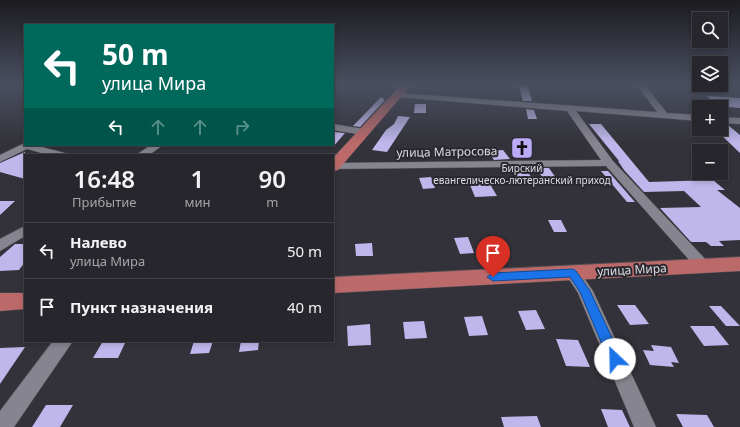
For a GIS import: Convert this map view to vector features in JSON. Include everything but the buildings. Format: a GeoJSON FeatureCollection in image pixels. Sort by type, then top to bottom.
{"type":"FeatureCollection","features":[{"type":"Feature","properties":{"kind":"main road"},"geometry":{"type":"LineString","coordinates":[[334,165],[390,104]]}},
{"type":"Feature","properties":{"kind":"main road","name":"улица Мира"},"geometry":{"type":"LineString","coordinates":[[334,285],[740,264]]}},
{"type":"Feature","properties":{"kind":"main road"},"geometry":{"type":"LineString","coordinates":[[0,302],[24,301]]}},
{"type":"Feature","properties":{"kind":"street"},"geometry":{"type":"LineString","coordinates":[[508,104],[692,117]]}},
{"type":"Feature","properties":{"kind":"street"},"geometry":{"type":"LineString","coordinates":[[655,104],[664,115]]}},
{"type":"Feature","properties":{"kind":"street"},"geometry":{"type":"LineString","coordinates":[[570,109],[609,162],[703,266]]}},
{"type":"Feature","properties":{"kind":"street"},"geometry":{"type":"LineString","coordinates":[[728,120],[740,121]]}},
{"type":"Feature","properties":{"kind":"street"},"geometry":{"type":"LineString","coordinates":[[334,127],[364,132]]}},
{"type":"Feature","properties":{"kind":"street"},"geometry":{"type":"LineString","coordinates":[[0,159],[27,146],[57,154]]}},
{"type":"Feature","properties":{"kind":"street"},"geometry":{"type":"LineString","coordinates":[[142,154],[156,146]]}},
{"type":"Feature","properties":{"kind":"street","name":"улица Матросова"},"geometry":{"type":"LineString","coordinates":[[334,166],[609,162]]}},
{"type":"Feature","properties":{"kind":"street"},"geometry":{"type":"LineString","coordinates":[[0,246],[24,231]]}},
{"type":"Feature","properties":{"kind":"street"},"geometry":{"type":"LineString","coordinates":[[573,273],[585,291],[645,427]]}},
{"type":"Feature","properties":{"kind":"street"},"geometry":{"type":"LineString","coordinates":[[1,427],[63,342]]}},
{"type":"Feature","properties":{"kind":"place","name":"Бирский евангелическо-лютеранский приход"},"geometry":{"type":"Point","coordinates":[522,148]}},
{"type":"Feature","properties":{"kind":"route"},"geometry":{"type":"LineString","coordinates":[[493,277],[573,273],[585,291],[615,359]]}}]}
